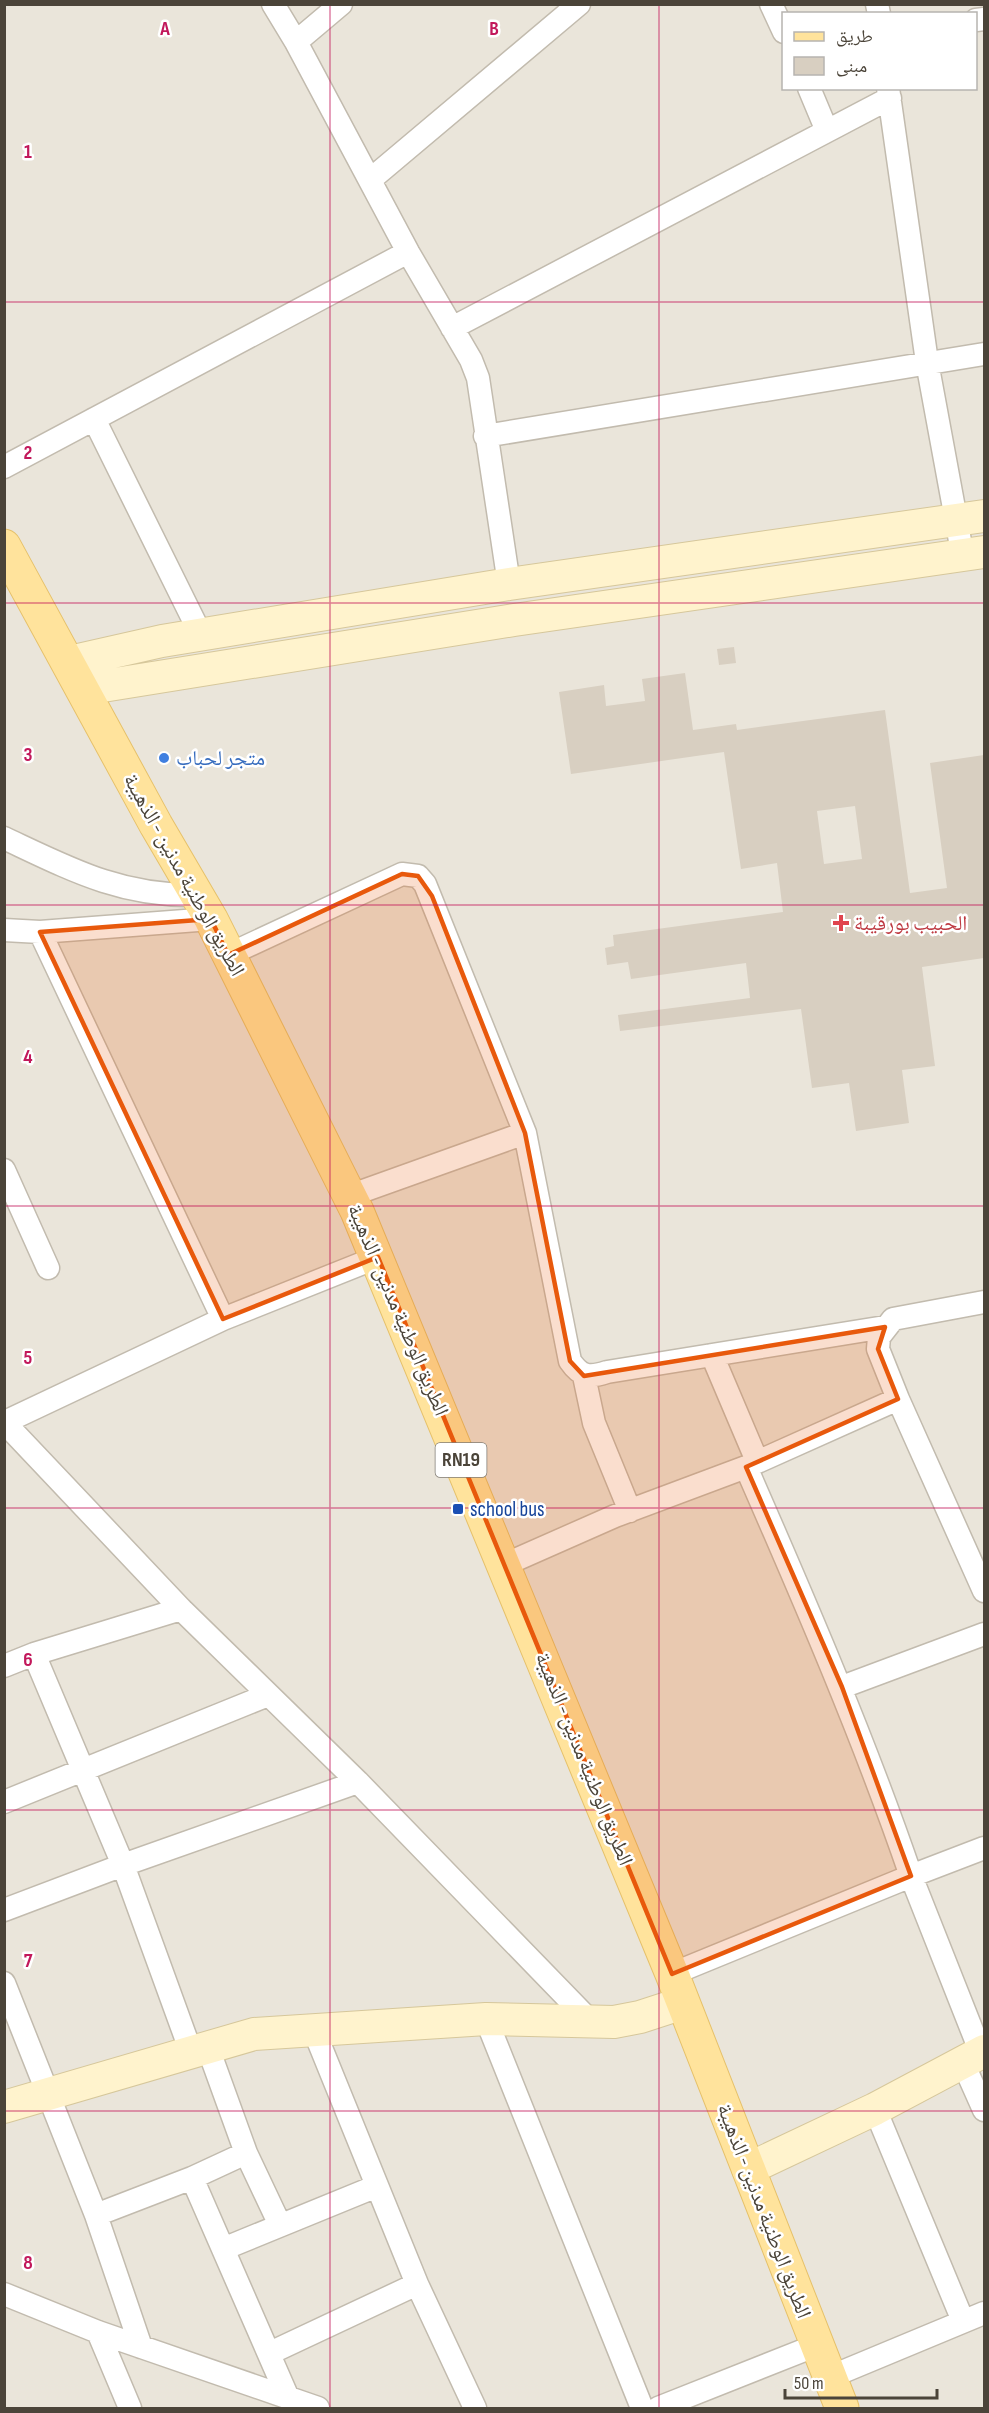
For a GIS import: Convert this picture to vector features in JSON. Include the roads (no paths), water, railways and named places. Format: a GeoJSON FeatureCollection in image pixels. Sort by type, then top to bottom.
{"type":"FeatureCollection","features":[{"type":"Feature","properties":{"kind":"main road","name":"الطريق الوطنية مدنين - الذهيبة"},"geometry":{"type":"LineString","coordinates":[[4,546],[203,907],[378,1257],[678,1988],[842,2409]]}},
{"type":"Feature","properties":{"kind":"street"},"geometry":{"type":"LineString","coordinates":[[273,4],[296,42],[408,252],[471,360],[478,378],[509,584]]}},
{"type":"Feature","properties":{"kind":"street"},"geometry":{"type":"LineString","coordinates":[[296,42],[340,4]]}},
{"type":"Feature","properties":{"kind":"street"},"geometry":{"type":"LineString","coordinates":[[370,180],[579,4]]}},
{"type":"Feature","properties":{"kind":"street"},"geometry":{"type":"LineString","coordinates":[[771,4],[782,30]]}},
{"type":"Feature","properties":{"kind":"street"},"geometry":{"type":"LineString","coordinates":[[810,90],[827,131]]}},
{"type":"Feature","properties":{"kind":"street"},"geometry":{"type":"LineString","coordinates":[[77,675],[537,617],[974,554],[971,519],[927,362],[889,93],[827,131],[452,328]]}},
{"type":"Feature","properties":{"kind":"street"},"geometry":{"type":"LineString","coordinates":[[4,467],[408,252]]}},
{"type":"Feature","properties":{"kind":"street"},"geometry":{"type":"LineString","coordinates":[[485,436],[984,354]]}},
{"type":"Feature","properties":{"kind":"street"},"geometry":{"type":"LineString","coordinates":[[94,419],[201,635]]}},
{"type":"Feature","properties":{"kind":"street"},"geometry":{"type":"LineString","coordinates":[[77,675],[201,635],[509,584],[971,519]]}},
{"type":"Feature","properties":{"kind":"street"},"geometry":{"type":"LineString","coordinates":[[4,838],[68,868],[127,890],[162,895],[203,907]]}},
{"type":"Feature","properties":{"kind":"street"},"geometry":{"type":"LineString","coordinates":[[228,955],[402,874],[418,876],[432,896],[525,1133],[570,1361],[584,1376],[594,1423],[630,1511]]}},
{"type":"Feature","properties":{"kind":"street"},"geometry":{"type":"LineString","coordinates":[[4,930],[40,932],[203,907]]}},
{"type":"Feature","properties":{"kind":"street"},"geometry":{"type":"LineString","coordinates":[[40,932],[223,1319]]}},
{"type":"Feature","properties":{"kind":"street"},"geometry":{"type":"LineString","coordinates":[[349,1196],[525,1133]]}},
{"type":"Feature","properties":{"kind":"street"},"geometry":{"type":"LineString","coordinates":[[4,1170],[48,1268]]}},
{"type":"Feature","properties":{"kind":"street"},"geometry":{"type":"LineString","coordinates":[[378,1257],[223,1319],[8,1430],[181,1609],[358,1782],[589,2020]]}},
{"type":"Feature","properties":{"kind":"street"},"geometry":{"type":"LineString","coordinates":[[584,1376],[592,1377],[607,1372],[885,1327],[904,1316],[984,1302]]}},
{"type":"Feature","properties":{"kind":"street"},"geometry":{"type":"LineString","coordinates":[[885,1327],[879,1337],[878,1349],[984,1591]]}},
{"type":"Feature","properties":{"kind":"street"},"geometry":{"type":"LineString","coordinates":[[712,1355],[751,1464],[878,1778],[976,2056],[984,2110]]}},
{"type":"Feature","properties":{"kind":"street"},"geometry":{"type":"LineString","coordinates":[[504,1565],[630,1511],[751,1464],[898,1399]]}},
{"type":"Feature","properties":{"kind":"street"},"geometry":{"type":"LineString","coordinates":[[4,1666],[33,1654],[181,1609]]}},
{"type":"Feature","properties":{"kind":"street"},"geometry":{"type":"LineString","coordinates":[[842,1687],[982,1641]]}},
{"type":"Feature","properties":{"kind":"street"},"geometry":{"type":"LineString","coordinates":[[33,1654],[199,2050],[280,2225]]}},
{"type":"Feature","properties":{"kind":"street"},"geometry":{"type":"LineString","coordinates":[[4,1802],[268,1695]]}},
{"type":"Feature","properties":{"kind":"street"},"geometry":{"type":"LineString","coordinates":[[4,1910],[123,1865],[358,1782]]}},
{"type":"Feature","properties":{"kind":"street"},"geometry":{"type":"LineString","coordinates":[[4,2107],[254,2034],[313,2028],[486,2019],[614,2022],[640,2017],[678,1988],[911,1876],[984,1848]]}},
{"type":"Feature","properties":{"kind":"street"},"geometry":{"type":"LineString","coordinates":[[4,1983],[96,2215],[141,2347]]}},
{"type":"Feature","properties":{"kind":"street"},"geometry":{"type":"LineString","coordinates":[[486,2019],[642,2409]]}},
{"type":"Feature","properties":{"kind":"street"},"geometry":{"type":"LineString","coordinates":[[313,2028],[417,2284],[475,2409]]}},
{"type":"Feature","properties":{"kind":"street"},"geometry":{"type":"LineString","coordinates":[[748,2169],[875,2109],[976,2056]]}},
{"type":"Feature","properties":{"kind":"street"},"geometry":{"type":"LineString","coordinates":[[875,2109],[963,2321]]}},
{"type":"Feature","properties":{"kind":"street"},"geometry":{"type":"LineString","coordinates":[[96,2215],[192,2178],[246,2152]]}},
{"type":"Feature","properties":{"kind":"street"},"geometry":{"type":"LineString","coordinates":[[192,2178],[291,2403]]}},
{"type":"Feature","properties":{"kind":"street"},"geometry":{"type":"LineString","coordinates":[[223,2249],[377,2186]]}},
{"type":"Feature","properties":{"kind":"street"},"geometry":{"type":"LineString","coordinates":[[270,2352],[417,2284]]}},
{"type":"Feature","properties":{"kind":"street"},"geometry":{"type":"LineString","coordinates":[[6,2290],[98,2332],[291,2403],[318,2409]]}},
{"type":"Feature","properties":{"kind":"street"},"geometry":{"type":"LineString","coordinates":[[830,2377],[984,2313]]}},
{"type":"Feature","properties":{"kind":"street"},"geometry":{"type":"LineString","coordinates":[[98,2332],[130,2409]]}},
{"type":"Feature","properties":{"kind":"street"},"geometry":{"type":"LineString","coordinates":[[658,2409],[817,2345]]}},
{"type":"Feature","properties":{"kind":"place","name":"متجر لحباب"},"geometry":{"type":"Point","coordinates":[164,758]}},
{"type":"Feature","properties":{"kind":"place","name":"الحبيب بورقيبة"},"geometry":{"type":"Point","coordinates":[841,923]}},
{"type":"Feature","properties":{"kind":"place","name":"school bus"},"geometry":{"type":"Point","coordinates":[458,1509]}}]}
